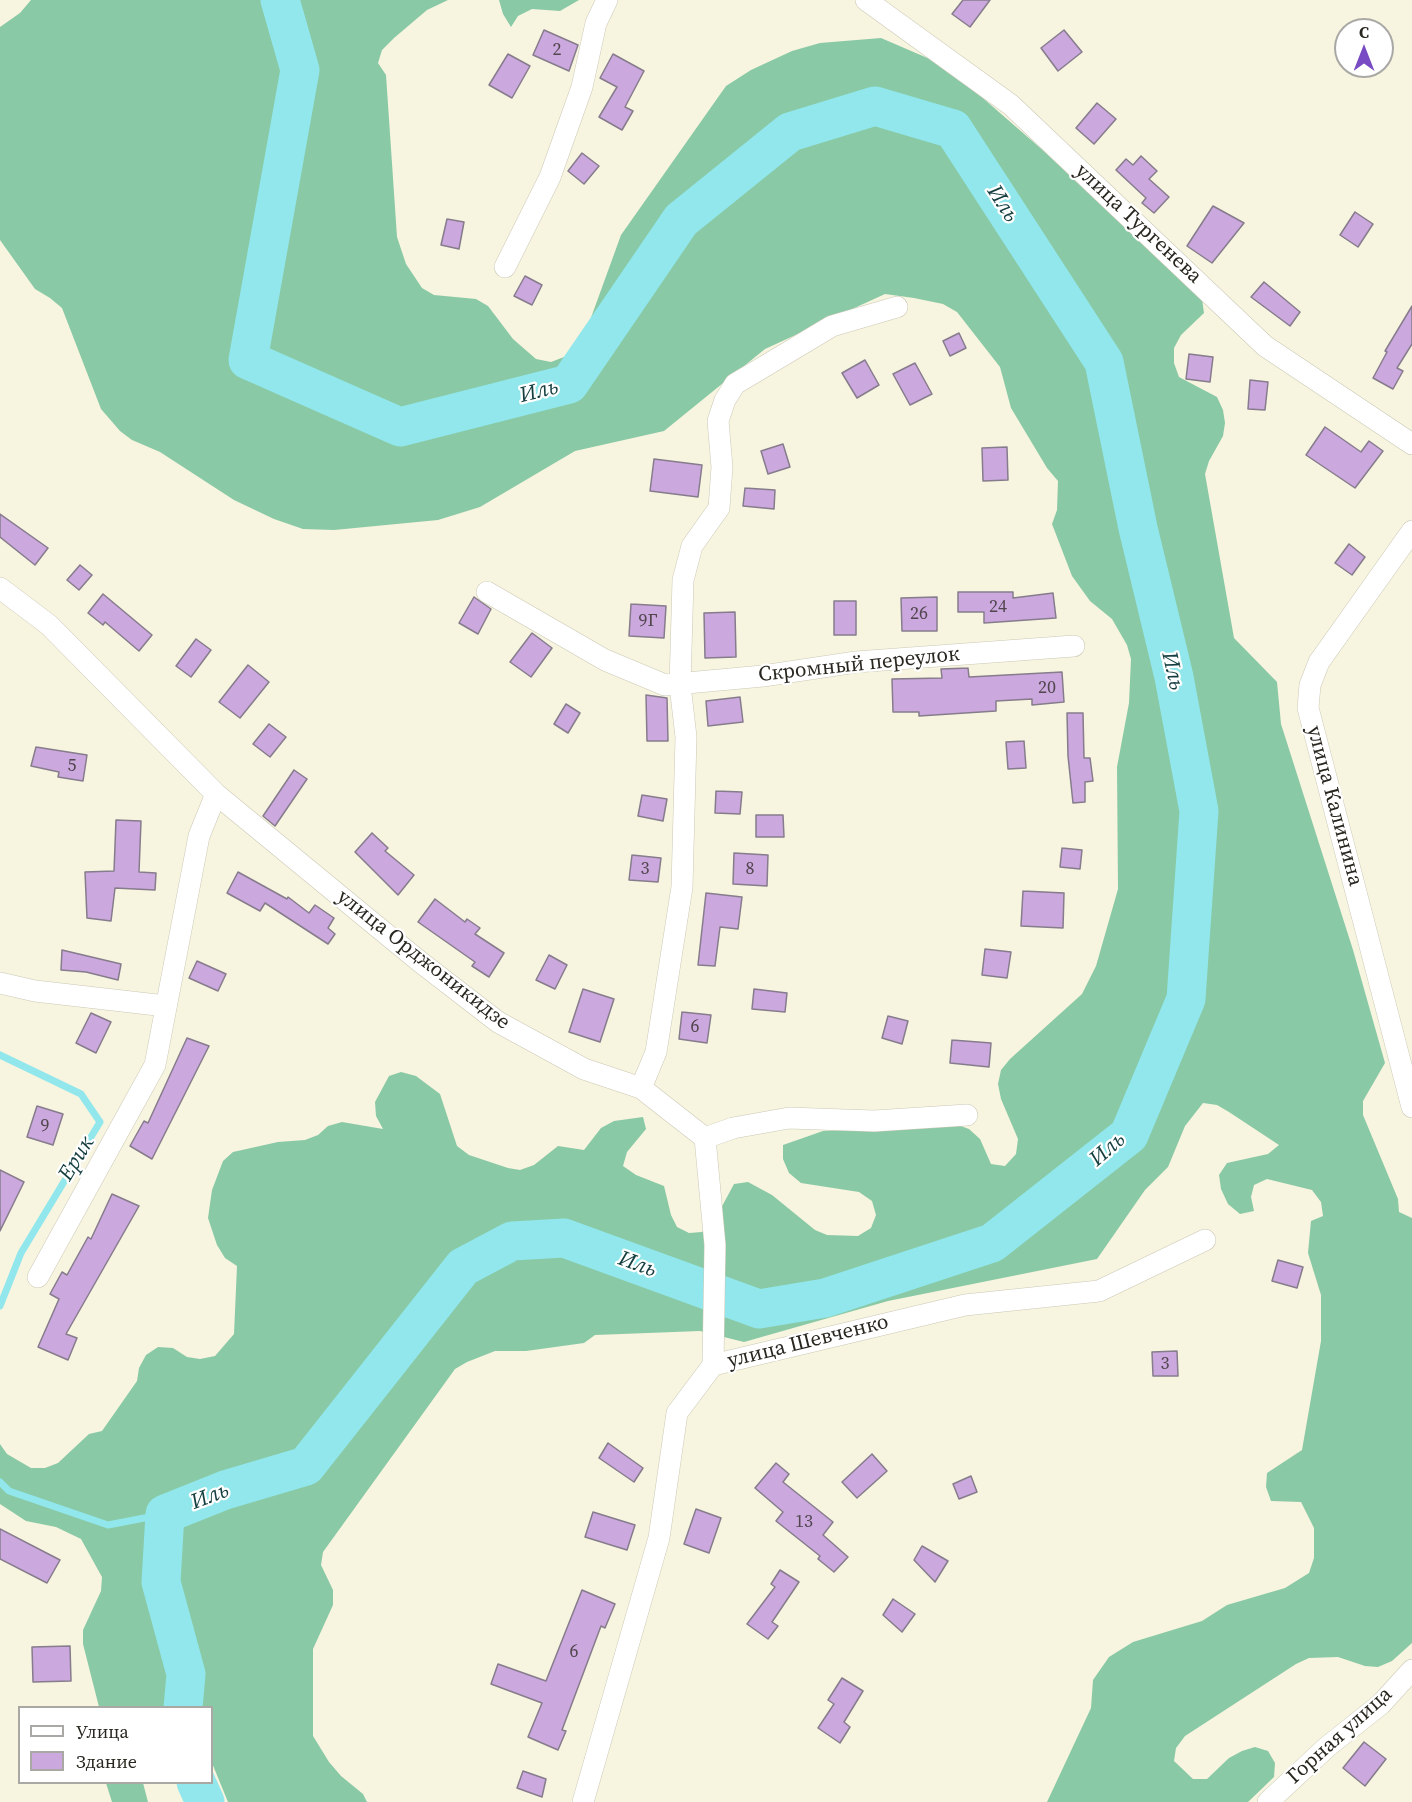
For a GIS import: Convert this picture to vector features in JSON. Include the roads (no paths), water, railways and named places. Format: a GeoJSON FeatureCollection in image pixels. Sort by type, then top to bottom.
{"type":"FeatureCollection","features":[{"type":"Feature","properties":{"kind":"street"},"geometry":{"type":"LineString","coordinates":[[505,267],[550,177],[582,87],[596,23],[607,0]]}},
{"type":"Feature","properties":{"kind":"street","name":"улица Тургенева"},"geometry":{"type":"LineString","coordinates":[[866,0],[1011,105],[1264,346],[1412,444]]}},
{"type":"Feature","properties":{"kind":"street"},"geometry":{"type":"LineString","coordinates":[[641,1088],[656,1053],[682,887],[686,737],[680,685],[683,580],[692,546],[719,508],[722,467],[718,421],[725,400],[735,384],[832,326],[897,308]]}},
{"type":"Feature","properties":{"kind":"street","name":"улица Калинина"},"geometry":{"type":"LineString","coordinates":[[1412,531],[1319,662],[1310,685],[1308,708],[1412,1107]]}},
{"type":"Feature","properties":{"kind":"street","name":"улица Орджоникидзе"},"geometry":{"type":"LineString","coordinates":[[0,588],[48,625],[216,794],[498,1022],[584,1069],[641,1088],[705,1138]]}},
{"type":"Feature","properties":{"kind":"street","name":"Скромный переулок"},"geometry":{"type":"LineString","coordinates":[[487,592],[605,660],[665,685],[763,676],[856,662],[1074,646]]}},
{"type":"Feature","properties":{"kind":"street"},"geometry":{"type":"LineString","coordinates":[[38,1277],[155,1065],[199,836],[216,794]]}},
{"type":"Feature","properties":{"kind":"street"},"geometry":{"type":"LineString","coordinates":[[0,983],[35,991],[166,1006]]}},
{"type":"Feature","properties":{"kind":"street"},"geometry":{"type":"LineString","coordinates":[[713,1365],[716,1341],[715,1245],[705,1138],[733,1128],[789,1118],[874,1121],[967,1115]]}},
{"type":"Feature","properties":{"kind":"street","name":"улица Шевченко"},"geometry":{"type":"LineString","coordinates":[[584,1802],[659,1538],[677,1413],[713,1365],[965,1305],[1099,1291],[1205,1240]]}},
{"type":"Feature","properties":{"kind":"street","name":"Горная улица"},"geometry":{"type":"LineString","coordinates":[[1268,1802],[1327,1746],[1381,1704],[1412,1670]]}},
{"type":"Feature","properties":{"kind":"waterway","name":"Иль"},"geometry":{"type":"LineString","coordinates":[[183,1706],[186,1674],[161,1582],[165,1514],[225,1490],[306,1466],[463,1267],[512,1241],[564,1238],[759,1309],[825,1298],[992,1243],[1129,1135],[1186,999],[1199,811],[1174,677],[1138,528],[1104,362],[953,129],[875,106],[790,132],[681,220],[569,384],[400,427],[248,360],[300,70],[280,0]]}},
{"type":"Feature","properties":{"kind":"waterway","name":"Ерик"},"geometry":{"type":"LineString","coordinates":[[0,1055],[81,1094],[100,1122],[21,1253],[0,1306]]}},
{"type":"Feature","properties":{"kind":"waterway","name":"Ерик"},"geometry":{"type":"LineString","coordinates":[[0,1482],[9,1491],[108,1525],[165,1514]]}},
{"type":"Feature","properties":{"kind":"waterway","name":"Иль"},"geometry":{"type":"LineString","coordinates":[[197,1784],[205,1802]]}}]}
